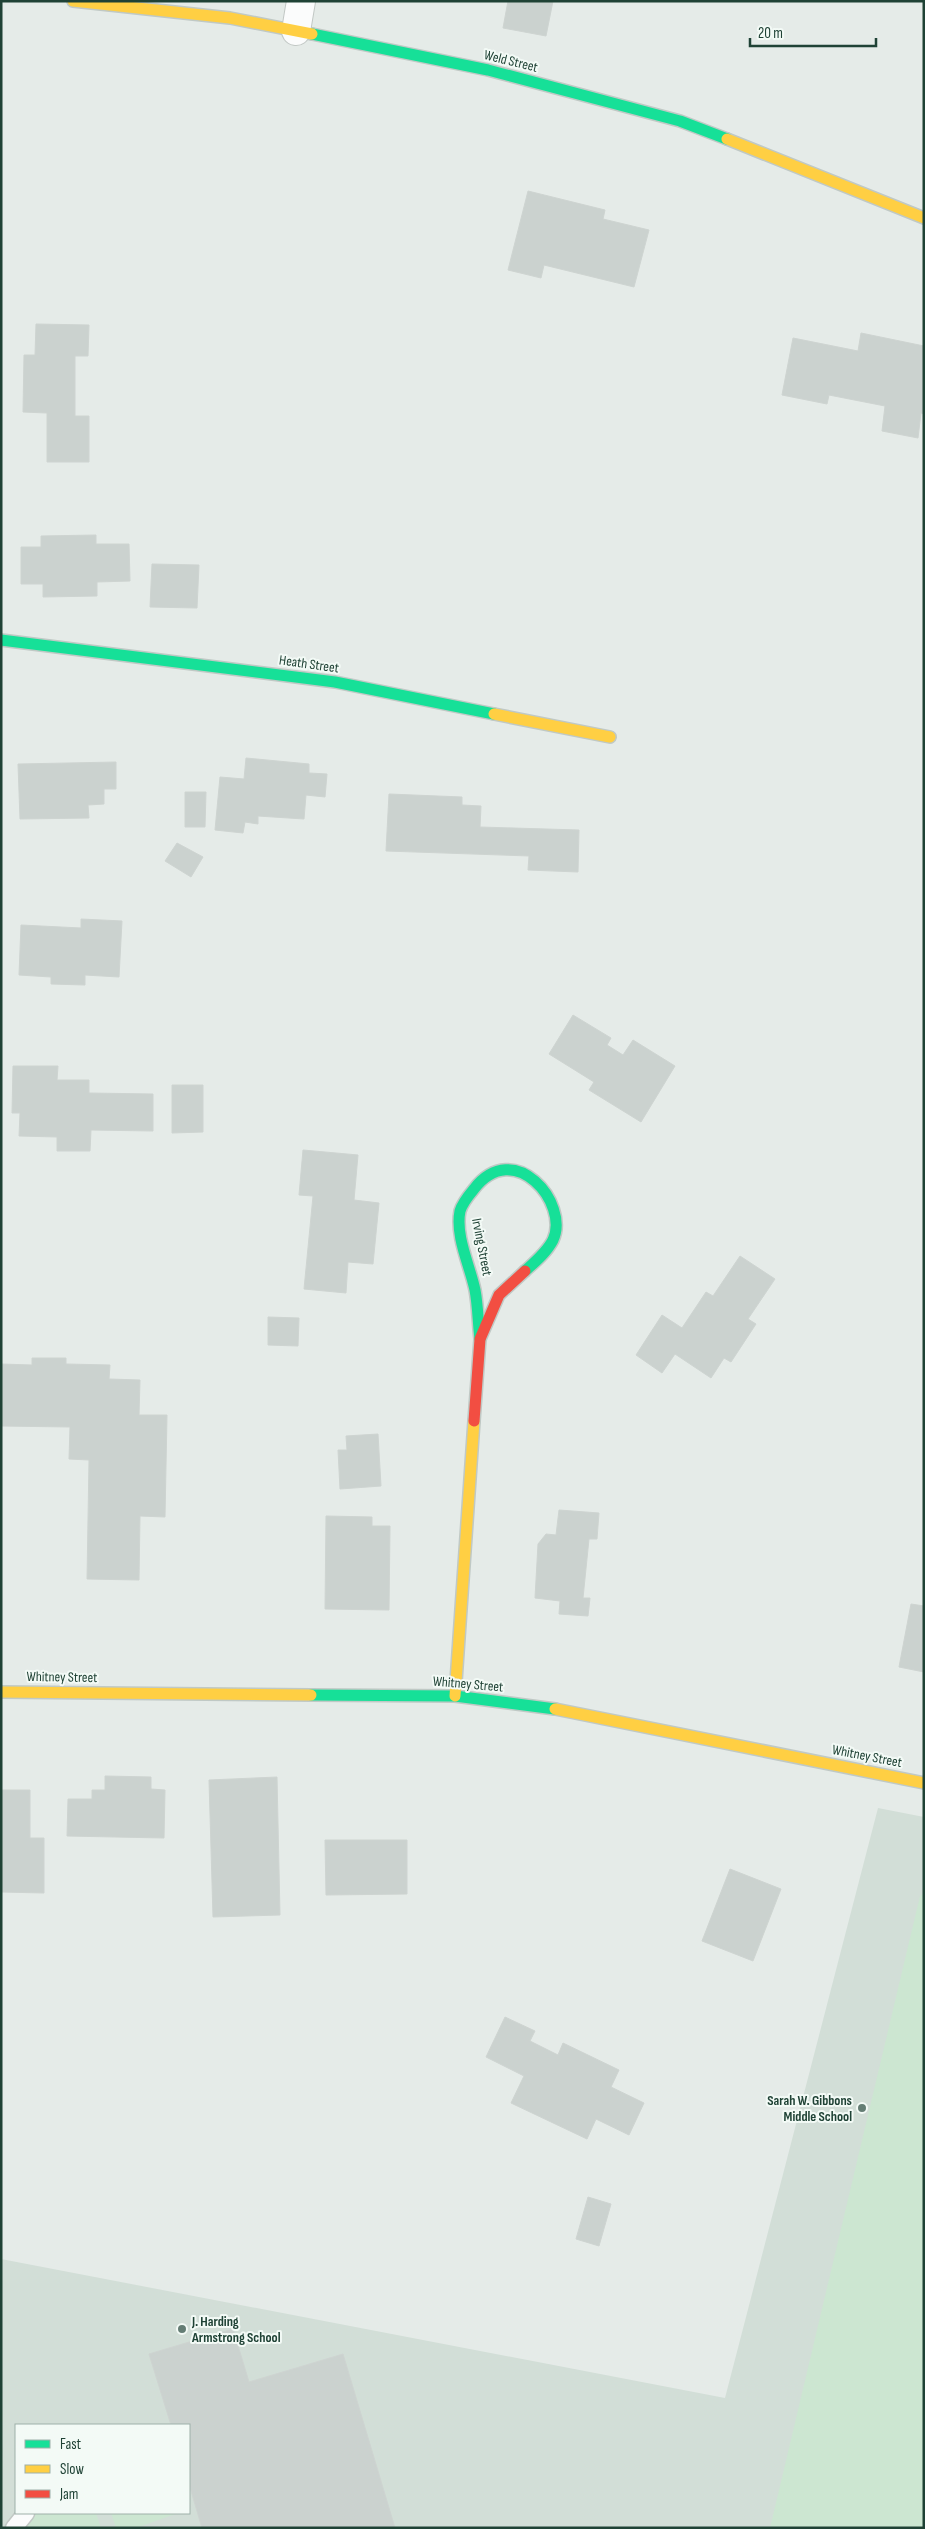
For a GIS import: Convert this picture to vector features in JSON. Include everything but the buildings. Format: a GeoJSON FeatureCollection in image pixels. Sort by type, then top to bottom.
{"type":"FeatureCollection","features":[{"type":"Feature","properties":{"kind":"street","name":"Weld Street"},"geometry":{"type":"LineString","coordinates":[[73,1],[178,7],[488,70],[680,121],[924,218]]}},
{"type":"Feature","properties":{"kind":"street"},"geometry":{"type":"LineString","coordinates":[[296,31],[301,1]]}},
{"type":"Feature","properties":{"kind":"street","name":"Heath Street"},"geometry":{"type":"LineString","coordinates":[[1,640],[335,682],[610,737]]}},
{"type":"Feature","properties":{"kind":"street","name":"Irving Street"},"geometry":{"type":"LineString","coordinates":[[455,1696],[480,1339],[474,1289],[464,1248],[460,1210],[477,1183],[492,1172],[512,1167],[525,1172],[543,1190],[556,1217],[556,1231],[552,1243],[544,1253],[500,1292],[480,1339]]}},
{"type":"Feature","properties":{"kind":"street","name":"Whitney Street"},"geometry":{"type":"LineString","coordinates":[[1,1692],[455,1696],[548,1708],[924,1783]]}},
{"type":"Feature","properties":{"kind":"lane"},"geometry":{"type":"LineString","coordinates":[[14,2528],[25,2514]]}},
{"type":"Feature","properties":{"kind":"shaded area"},"geometry":{"type":"Polygon","coordinates":[[[878,1808],[924,1817],[924,2528],[1,2528],[1,2259],[725,2398],[878,1808]]]}},
{"type":"Feature","properties":{"kind":"green space"},"geometry":{"type":"Polygon","coordinates":[[[924,1893],[924,2528],[770,2528],[920,1896],[924,1893]]]}},
{"type":"Feature","properties":{"kind":"green space"},"geometry":{"type":"Polygon","coordinates":[[[28,2514],[96,2514],[101,2528],[27,2528],[23,2516],[28,2514]]]}},
{"type":"Feature","properties":{"kind":"green space"},"geometry":{"type":"Polygon","coordinates":[[[111,2514],[175,2514],[136,2528],[116,2528],[111,2514]]]}},
{"type":"Feature","properties":{"kind":"traffic: fast"},"geometry":{"type":"LineString","coordinates":[[312,34],[488,70],[680,121],[727,139]]}},
{"type":"Feature","properties":{"kind":"traffic: fast"},"geometry":{"type":"LineString","coordinates":[[1,640],[335,682],[494,714]]}},
{"type":"Feature","properties":{"kind":"traffic: fast"},"geometry":{"type":"LineString","coordinates":[[480,1339],[475,1290],[461,1241],[460,1211],[474,1189],[490,1175],[506,1170],[521,1173],[535,1181],[546,1194],[553,1209],[556,1225],[553,1240],[544,1253],[525,1271]]}},
{"type":"Feature","properties":{"kind":"traffic: fast"},"geometry":{"type":"LineString","coordinates":[[311,1695],[455,1696],[555,1709]]}},
{"type":"Feature","properties":{"kind":"traffic: slow"},"geometry":{"type":"LineString","coordinates":[[73,1],[230,18],[312,34]]}},
{"type":"Feature","properties":{"kind":"traffic: slow"},"geometry":{"type":"LineString","coordinates":[[727,139],[924,218]]}},
{"type":"Feature","properties":{"kind":"traffic: slow"},"geometry":{"type":"LineString","coordinates":[[494,714],[610,737]]}},
{"type":"Feature","properties":{"kind":"traffic: slow"},"geometry":{"type":"LineString","coordinates":[[455,1696],[474,1421]]}},
{"type":"Feature","properties":{"kind":"traffic: slow"},"geometry":{"type":"LineString","coordinates":[[1,1692],[311,1695]]}},
{"type":"Feature","properties":{"kind":"traffic: slow"},"geometry":{"type":"LineString","coordinates":[[555,1709],[924,1783]]}},
{"type":"Feature","properties":{"kind":"traffic: jam"},"geometry":{"type":"LineString","coordinates":[[474,1421],[480,1339],[499,1295],[525,1271]]}},
{"type":"Feature","properties":{"kind":"place","name":"Sarah W. Gibbons Middle School"},"geometry":{"type":"Point","coordinates":[862,2108]}},
{"type":"Feature","properties":{"kind":"place","name":"J. Harding Armstrong School"},"geometry":{"type":"Point","coordinates":[182,2329]}}]}
